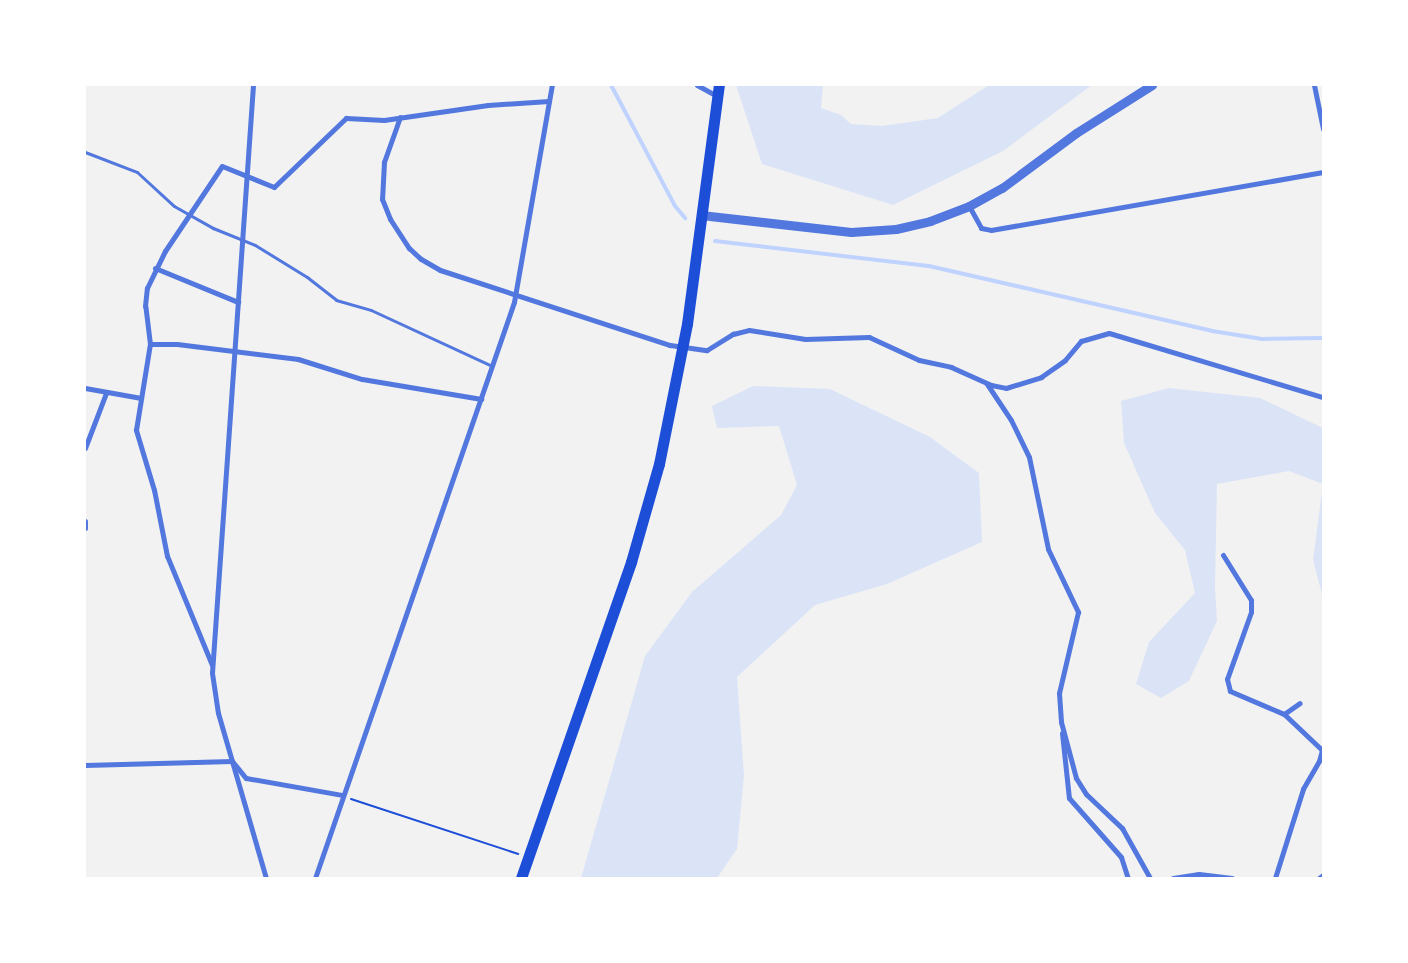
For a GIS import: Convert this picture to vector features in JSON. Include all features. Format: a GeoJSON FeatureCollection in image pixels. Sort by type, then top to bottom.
{"type":"FeatureCollection","features":[{"type":"Feature","properties":{"kind":"highway"},"geometry":{"type":"LineString","coordinates":[[521,878],[648,506],[665,440],[683,348],[719,91]]}},
{"type":"Feature","properties":{"kind":"street"},"geometry":{"type":"LineString","coordinates":[[253,85],[235,350],[224,463],[212,665],[214,697],[266,878]]}},
{"type":"Feature","properties":{"kind":"street"},"geometry":{"type":"LineString","coordinates":[[315,878],[516,294],[552,85]]}},
{"type":"Feature","properties":{"kind":"street"},"geometry":{"type":"LineString","coordinates":[[697,85],[719,91]]}},
{"type":"Feature","properties":{"kind":"street"},"geometry":{"type":"LineString","coordinates":[[701,215],[828,230],[873,232],[913,226],[969,206],[1002,188],[1076,133],[1152,85]]}},
{"type":"Feature","properties":{"kind":"street"},"geometry":{"type":"LineString","coordinates":[[1314,85],[1323,129]]}},
{"type":"Feature","properties":{"kind":"street"},"geometry":{"type":"LineString","coordinates":[[212,665],[160,530],[154,490],[136,430],[150,344],[145,306],[155,268],[187,214],[219,167],[246,173],[274,186],[342,120],[351,117],[384,120],[527,100],[549,101]]}},
{"type":"Feature","properties":{"kind":"street"},"geometry":{"type":"LineString","coordinates":[[400,117],[383,171],[382,199],[394,226],[408,248],[429,264],[683,348],[707,350],[732,334],[750,330],[805,339],[869,337],[919,360],[951,367],[986,383],[1006,388],[1024,385],[1050,372],[1081,341],[1109,332],[1323,397]]}},
{"type":"Feature","properties":{"kind":"street"},"geometry":{"type":"LineString","coordinates":[[969,206],[980,228],[991,230],[1323,172]]}},
{"type":"Feature","properties":{"kind":"street"},"geometry":{"type":"LineString","coordinates":[[155,268],[238,302]]}},
{"type":"Feature","properties":{"kind":"street"},"geometry":{"type":"LineString","coordinates":[[150,344],[235,350],[298,359],[376,382],[480,399]]}},
{"type":"Feature","properties":{"kind":"street"},"geometry":{"type":"LineString","coordinates":[[986,383],[1011,420],[1029,456],[1048,549],[1078,612],[1060,682],[1061,722],[1069,798],[1121,857],[1128,878]]}},
{"type":"Feature","properties":{"kind":"street"},"geometry":{"type":"LineString","coordinates":[[85,388],[141,398]]}},
{"type":"Feature","properties":{"kind":"street"},"geometry":{"type":"LineString","coordinates":[[85,448],[106,393]]}},
{"type":"Feature","properties":{"kind":"street"},"geometry":{"type":"LineString","coordinates":[[85,521],[85,528]]}},
{"type":"Feature","properties":{"kind":"street"},"geometry":{"type":"LineString","coordinates":[[1223,555],[1252,600],[1251,612],[1228,685],[1236,695],[1284,714],[1322,750],[1322,755],[1303,789],[1275,878]]}},
{"type":"Feature","properties":{"kind":"street"},"geometry":{"type":"LineString","coordinates":[[1284,714],[1300,703]]}},
{"type":"Feature","properties":{"kind":"street"},"geometry":{"type":"LineString","coordinates":[[1061,722],[1076,778],[1086,794],[1122,828],[1150,878]]}},
{"type":"Feature","properties":{"kind":"street"},"geometry":{"type":"LineString","coordinates":[[232,761],[246,778],[342,795]]}},
{"type":"Feature","properties":{"kind":"street"},"geometry":{"type":"LineString","coordinates":[[85,765],[232,761]]}},
{"type":"Feature","properties":{"kind":"street"},"geometry":{"type":"LineString","coordinates":[[1174,878],[1199,874],[1232,878]]}},
{"type":"Feature","properties":{"kind":"street"},"geometry":{"type":"LineString","coordinates":[[1319,878],[1323,875]]}},
{"type":"Feature","properties":{"kind":"lane"},"geometry":{"type":"LineString","coordinates":[[85,152],[136,172],[187,214],[242,240],[297,270],[336,300],[371,310],[492,366]]}},
{"type":"Feature","properties":{"kind":"path"},"geometry":{"type":"LineString","coordinates":[[342,795],[527,857]]}},
{"type":"Feature","properties":{"kind":"shaded area"},"geometry":{"type":"Polygon","coordinates":[[[736,85],[823,85],[821,108],[841,115],[851,124],[882,126],[938,118],[989,85],[1092,85],[1003,151],[893,205],[762,164],[736,85]]]}},
{"type":"Feature","properties":{"kind":"shaded area"},"geometry":{"type":"Polygon","coordinates":[[[753,386],[830,389],[930,437],[979,473],[982,542],[887,584],[815,605],[737,677],[744,775],[737,849],[717,878],[581,878],[645,656],[692,592],[781,515],[797,485],[779,426],[717,428],[712,406],[753,386]]]}},
{"type":"Feature","properties":{"kind":"shaded area"},"geometry":{"type":"Polygon","coordinates":[[[1169,388],[1260,398],[1323,428],[1323,484],[1289,471],[1217,484],[1215,589],[1217,621],[1189,681],[1161,698],[1136,684],[1149,642],[1195,593],[1185,550],[1155,513],[1124,443],[1121,401],[1169,388]]]}},
{"type":"Feature","properties":{"kind":"shaded area"},"geometry":{"type":"Polygon","coordinates":[[[1323,484],[1323,598],[1313,560],[1323,484]]]}},
{"type":"Feature","properties":{"kind":"waterway"},"geometry":{"type":"LineString","coordinates":[[611,85],[675,206],[685,218]]}},
{"type":"Feature","properties":{"kind":"waterway"},"geometry":{"type":"LineString","coordinates":[[715,241],[929,266],[1212,331],[1262,339],[1323,338]]}}]}
